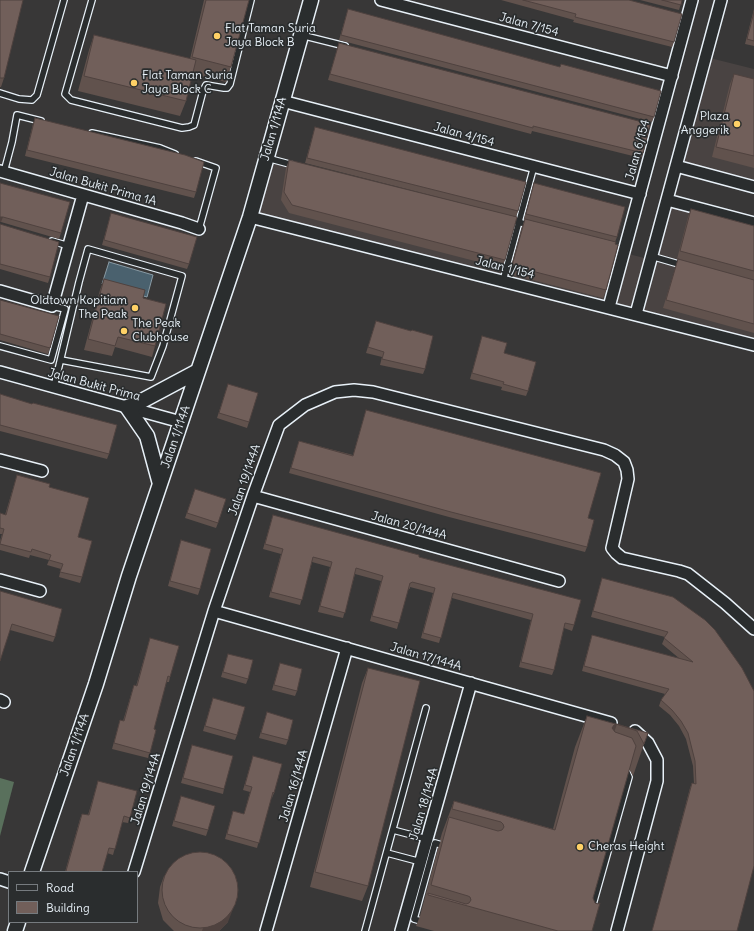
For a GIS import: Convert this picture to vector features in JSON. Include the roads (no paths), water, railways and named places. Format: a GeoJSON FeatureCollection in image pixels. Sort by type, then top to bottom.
{"type":"FeatureCollection","features":[{"type":"Feature","properties":{"kind":"street","name":"Jalan 1/114A"},"geometry":{"type":"LineString","coordinates":[[32,871],[96,684],[129,576],[250,217],[311,0]]}},
{"type":"Feature","properties":{"kind":"street","name":"Jalan 7/154"},"geometry":{"type":"LineString","coordinates":[[381,0],[672,76]]}},
{"type":"Feature","properties":{"kind":"street","name":"Jalan 6/154"},"geometry":{"type":"LineString","coordinates":[[609,307],[621,248],[640,194],[654,126],[672,76],[684,16],[692,0]]}},
{"type":"Feature","properties":{"kind":"street"},"geometry":{"type":"LineString","coordinates":[[636,314],[721,0]]}},
{"type":"Feature","properties":{"kind":"street","name":"Jalan 4/154"},"geometry":{"type":"LineString","coordinates":[[282,101],[640,194]]}},
{"type":"Feature","properties":{"kind":"street"},"geometry":{"type":"LineString","coordinates":[[676,166],[754,187]]}},
{"type":"Feature","properties":{"kind":"street","name":"Jalan Bukit Prima 1A"},"geometry":{"type":"LineString","coordinates":[[2,172],[199,228]]}},
{"type":"Feature","properties":{"kind":"street"},"geometry":{"type":"LineString","coordinates":[[0,292],[52,306],[83,194]]}},
{"type":"Feature","properties":{"kind":"street"},"geometry":{"type":"LineString","coordinates":[[667,200],[754,223]]}},
{"type":"Feature","properties":{"kind":"street","name":"Jalan 1/154"},"geometry":{"type":"LineString","coordinates":[[250,217],[503,280],[754,345]]}},
{"type":"Feature","properties":{"kind":"street"},"geometry":{"type":"LineString","coordinates":[[160,484],[147,436],[126,407],[138,403],[198,371]]}},
{"type":"Feature","properties":{"kind":"street","name":"Jalan Bukit Prima"},"geometry":{"type":"LineString","coordinates":[[0,372],[181,422]]}},
{"type":"Feature","properties":{"kind":"street","name":"Jalan 19/144A"},"geometry":{"type":"LineString","coordinates":[[134,871],[214,611],[252,496],[279,425],[305,405],[335,392],[354,390],[373,392],[615,454],[624,462],[628,479],[612,548],[622,558],[688,574],[725,603],[754,629]]}},
{"type":"Feature","properties":{"kind":"street"},"geometry":{"type":"LineString","coordinates":[[0,460],[42,470]]}},
{"type":"Feature","properties":{"kind":"street","name":"Jalan 20/144A"},"geometry":{"type":"LineString","coordinates":[[252,496],[559,581]]}},
{"type":"Feature","properties":{"kind":"street"},"geometry":{"type":"LineString","coordinates":[[0,580],[40,591]]}},
{"type":"Feature","properties":{"kind":"street","name":"Jalan 17/144A"},"geometry":{"type":"LineString","coordinates":[[214,611],[632,728],[648,743],[657,760],[657,781],[617,931]]}},
{"type":"Feature","properties":{"kind":"street","name":"Jalan 16/144A"},"geometry":{"type":"LineString","coordinates":[[266,931],[347,648]]}},
{"type":"Feature","properties":{"kind":"street","name":"Jalan 18/144A"},"geometry":{"type":"LineString","coordinates":[[401,931],[471,683]]}},
{"type":"Feature","properties":{"kind":"lane"},"geometry":{"type":"LineString","coordinates":[[0,93],[19,99],[32,100],[37,95],[64,0]]}},
{"type":"Feature","properties":{"kind":"lane"},"geometry":{"type":"LineString","coordinates":[[92,0],[65,94],[71,100],[182,128],[194,125],[206,85],[227,88],[230,84],[251,0]]}},
{"type":"Feature","properties":{"kind":"lane"},"geometry":{"type":"LineString","coordinates":[[301,35],[350,47]]}},
{"type":"Feature","properties":{"kind":"lane"},"geometry":{"type":"LineString","coordinates":[[2,172],[12,142],[17,115],[44,121]]}},
{"type":"Feature","properties":{"kind":"lane"},"geometry":{"type":"LineString","coordinates":[[87,131],[160,148],[181,156]]}},
{"type":"Feature","properties":{"kind":"lane"},"geometry":{"type":"LineString","coordinates":[[188,158],[216,168],[199,228]]}},
{"type":"Feature","properties":{"kind":"lane"},"geometry":{"type":"LineString","coordinates":[[266,158],[296,166]]}},
{"type":"Feature","properties":{"kind":"lane"},"geometry":{"type":"LineString","coordinates":[[503,280],[534,166]]}},
{"type":"Feature","properties":{"kind":"lane"},"geometry":{"type":"LineString","coordinates":[[503,218],[534,226]]}},
{"type":"Feature","properties":{"kind":"lane"},"geometry":{"type":"LineString","coordinates":[[46,239],[69,246]]}},
{"type":"Feature","properties":{"kind":"lane"},"geometry":{"type":"LineString","coordinates":[[54,387],[88,249],[182,276],[163,346],[151,376],[61,360]]}},
{"type":"Feature","properties":{"kind":"lane"},"geometry":{"type":"LineString","coordinates":[[651,256],[688,266]]}},
{"type":"Feature","properties":{"kind":"lane"},"geometry":{"type":"LineString","coordinates":[[0,346],[51,360],[65,309],[52,306]]}},
{"type":"Feature","properties":{"kind":"lane"},"geometry":{"type":"LineString","coordinates":[[365,931],[426,708]]}},
{"type":"Feature","properties":{"kind":"lane"},"geometry":{"type":"LineString","coordinates":[[590,916],[629,777],[624,766],[617,764]]}},
{"type":"Feature","properties":{"kind":"lane"},"geometry":{"type":"LineString","coordinates":[[393,830],[427,839]]}},
{"type":"Feature","properties":{"kind":"lane"},"geometry":{"type":"LineString","coordinates":[[428,923],[414,919],[435,844],[450,848]]}},
{"type":"Feature","properties":{"kind":"lane"},"geometry":{"type":"LineString","coordinates":[[387,853],[421,862]]}},
{"type":"Feature","properties":{"kind":"water"},"geometry":{"type":"Polygon","coordinates":[[[109,262],[153,275],[147,297],[102,284],[109,262]]]}},
{"type":"Feature","properties":{"kind":"place","name":"Flat Taman Suria Jaya Block B"},"geometry":{"type":"Point","coordinates":[217,36]}},
{"type":"Feature","properties":{"kind":"place","name":"Flat Taman Suria Jaya Block C"},"geometry":{"type":"Point","coordinates":[134,83]}},
{"type":"Feature","properties":{"kind":"place","name":"Plaza Anggerik"},"geometry":{"type":"Point","coordinates":[737,124]}},
{"type":"Feature","properties":{"kind":"place","name":"Oldtown Kopitiam The Peak"},"geometry":{"type":"Point","coordinates":[135,308]}},
{"type":"Feature","properties":{"kind":"place","name":"The Peak Clubhouse"},"geometry":{"type":"Point","coordinates":[124,331]}},
{"type":"Feature","properties":{"kind":"place","name":"Cheras Height"},"geometry":{"type":"Point","coordinates":[580,847]}}]}
